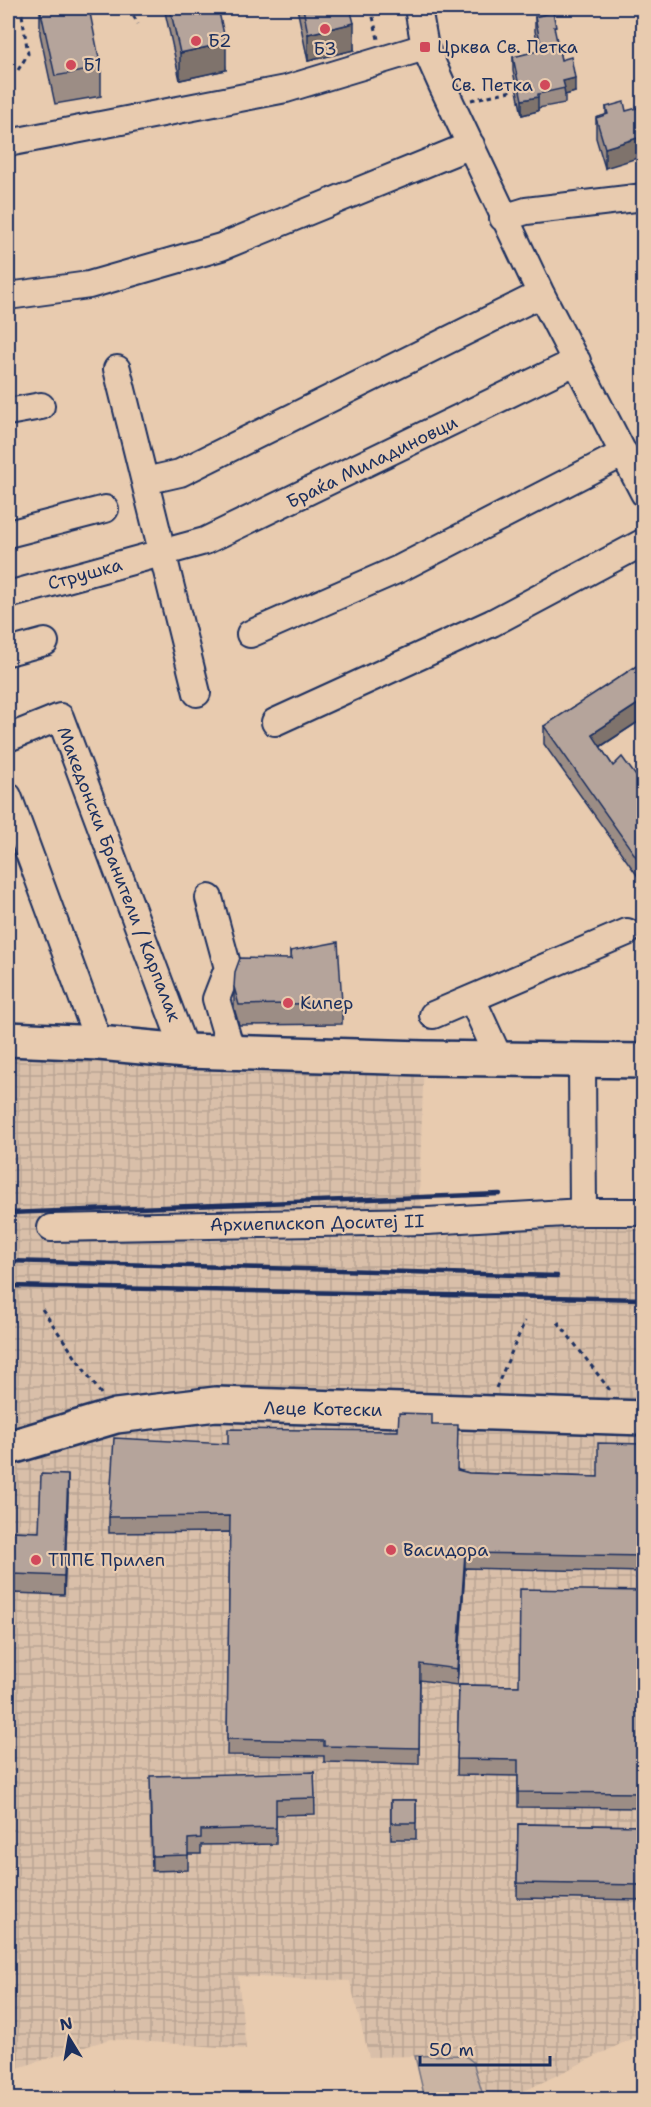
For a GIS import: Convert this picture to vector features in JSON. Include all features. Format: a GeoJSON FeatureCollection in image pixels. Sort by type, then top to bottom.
{"type":"FeatureCollection","features":[{"type":"Feature","properties":{"kind":"main road","name":"Македонски Бранители / Карпалак"},"geometry":{"type":"LineString","coordinates":[[8,1039],[232,1053],[424,1059],[644,1061]]}},
{"type":"Feature","properties":{"kind":"main road","name":"Леце Котески"},"geometry":{"type":"LineString","coordinates":[[8,1448],[116,1416],[216,1404],[638,1418]]}},
{"type":"Feature","properties":{"kind":"street"},"geometry":{"type":"LineString","coordinates":[[418,8],[424,47],[503,218],[644,493]]}},
{"type":"Feature","properties":{"kind":"street"},"geometry":{"type":"LineString","coordinates":[[8,143],[286,89],[424,47]]}},
{"type":"Feature","properties":{"kind":"street"},"geometry":{"type":"LineString","coordinates":[[8,296],[89,285],[221,247],[471,145]]}},
{"type":"Feature","properties":{"kind":"street"},"geometry":{"type":"LineString","coordinates":[[503,218],[538,209],[644,197]]}},
{"type":"Feature","properties":{"kind":"street"},"geometry":{"type":"LineString","coordinates":[[145,481],[180,473],[541,294]]}},
{"type":"Feature","properties":{"kind":"street","name":"Браќа Миладиновци"},"geometry":{"type":"LineString","coordinates":[[162,552],[205,542],[577,361]]}},
{"type":"Feature","properties":{"kind":"street"},"geometry":{"type":"LineString","coordinates":[[117,369],[197,693]]}},
{"type":"Feature","properties":{"kind":"street"},"geometry":{"type":"LineString","coordinates":[[8,412],[41,406]]}},
{"type":"Feature","properties":{"kind":"street"},"geometry":{"type":"LineString","coordinates":[[250,634],[399,569],[624,453]]}},
{"type":"Feature","properties":{"kind":"street"},"geometry":{"type":"LineString","coordinates":[[8,534],[105,509]]}},
{"type":"Feature","properties":{"kind":"street"},"geometry":{"type":"LineString","coordinates":[[275,722],[492,623],[644,542]]}},
{"type":"Feature","properties":{"kind":"street","name":"Струшка"},"geometry":{"type":"LineString","coordinates":[[8,595],[162,552]]}},
{"type":"Feature","properties":{"kind":"street"},"geometry":{"type":"LineString","coordinates":[[8,652],[45,642]]}},
{"type":"Feature","properties":{"kind":"street","name":"Македонски Бранители / Карпалак"},"geometry":{"type":"LineString","coordinates":[[8,738],[60,717],[185,1051]]}},
{"type":"Feature","properties":{"kind":"street"},"geometry":{"type":"LineString","coordinates":[[8,796],[99,1043]]}},
{"type":"Feature","properties":{"kind":"street"},"geometry":{"type":"LineString","coordinates":[[209,898],[228,968],[216,999],[232,1053]]}},
{"type":"Feature","properties":{"kind":"street"},"geometry":{"type":"LineString","coordinates":[[433,1015],[627,932]]}},
{"type":"Feature","properties":{"kind":"street"},"geometry":{"type":"LineString","coordinates":[[472,999],[499,1058]]}},
{"type":"Feature","properties":{"kind":"street"},"geometry":{"type":"LineString","coordinates":[[582,1062],[583,1212]]}},
{"type":"Feature","properties":{"kind":"street","name":"Архиепископ Доситеј II"},"geometry":{"type":"LineString","coordinates":[[51,1228],[427,1221],[583,1212],[644,1212]]}},
{"type":"Feature","properties":{"kind":"path"},"geometry":{"type":"LineString","coordinates":[[18,70],[28,54],[21,8]]}},
{"type":"Feature","properties":{"kind":"path"},"geometry":{"type":"LineString","coordinates":[[129,8],[138,24]]}},
{"type":"Feature","properties":{"kind":"path"},"geometry":{"type":"LineString","coordinates":[[371,8],[382,58]]}},
{"type":"Feature","properties":{"kind":"path"},"geometry":{"type":"LineString","coordinates":[[452,105],[511,90]]}},
{"type":"Feature","properties":{"kind":"path"},"geometry":{"type":"LineString","coordinates":[[42,1310],[116,1416]]}},
{"type":"Feature","properties":{"kind":"path"},"geometry":{"type":"LineString","coordinates":[[484,1414],[525,1321]]}},
{"type":"Feature","properties":{"kind":"path"},"geometry":{"type":"LineString","coordinates":[[558,1322],[638,1418]]}},
{"type":"Feature","properties":{"kind":"shaded area"},"geometry":{"type":"Polygon","coordinates":[[[8,1039],[424,1058],[419,1197],[427,1221],[643,1212],[643,2033],[508,2099],[484,2099],[473,2062],[464,2055],[369,2057],[350,1981],[238,1976],[246,2049],[110,2039],[8,2071],[8,1039]]]}},
{"type":"Feature","properties":{"kind":"shaded area"},"geometry":{"type":"Polygon","coordinates":[[[464,2055],[473,2062],[484,2099],[425,2099],[415,2056],[464,2055]]]}},
{"type":"Feature","properties":{"kind":"building"},"geometry":{"type":"Polygon","coordinates":[[[40,8],[89,8],[101,68],[55,76],[40,8]]]}},
{"type":"Feature","properties":{"kind":"building"},"geometry":{"type":"Polygon","coordinates":[[[170,8],[218,8],[226,43],[180,53],[170,8]]]}},
{"type":"Feature","properties":{"kind":"building"},"geometry":{"type":"Polygon","coordinates":[[[303,8],[350,8],[354,23],[308,34],[303,8]]]}},
{"type":"Feature","properties":{"kind":"building"},"geometry":{"type":"Polygon","coordinates":[[[553,12],[561,60],[571,57],[575,78],[563,81],[565,88],[522,100],[513,57],[542,50],[535,17],[553,12]]]}},
{"type":"Feature","properties":{"kind":"building"},"geometry":{"type":"Polygon","coordinates":[[[624,102],[626,111],[644,106],[644,136],[605,148],[596,118],[608,114],[606,107],[624,102]]]}},
{"type":"Feature","properties":{"kind":"building"},"geometry":{"type":"Polygon","coordinates":[[[644,661],[644,700],[592,734],[613,766],[622,757],[644,787],[644,868],[544,726],[644,661]]]}},
{"type":"Feature","properties":{"kind":"building"},"geometry":{"type":"Polygon","coordinates":[[[644,935],[644,946],[639,937],[644,935]]]}},
{"type":"Feature","properties":{"kind":"building"},"geometry":{"type":"Polygon","coordinates":[[[338,942],[342,1003],[239,1005],[234,987],[235,972],[240,958],[292,959],[290,951],[338,942]]]}},
{"type":"Feature","properties":{"kind":"building"},"geometry":{"type":"Polygon","coordinates":[[[399,1413],[432,1414],[432,1425],[458,1425],[457,1470],[469,1473],[598,1477],[598,1443],[644,1444],[644,1556],[465,1553],[457,1669],[420,1664],[419,1748],[324,1746],[324,1741],[227,1739],[230,1516],[109,1517],[114,1438],[228,1444],[228,1429],[398,1431],[399,1413]]]}},
{"type":"Feature","properties":{"kind":"building","name":"ТППЕ Прилеп"},"geometry":{"type":"Polygon","coordinates":[[[41,1474],[68,1475],[64,1576],[14,1574],[12,1625],[8,1625],[8,1531],[39,1532],[41,1474]]]}},
{"type":"Feature","properties":{"kind":"building"},"geometry":{"type":"Polygon","coordinates":[[[520,1589],[644,1591],[644,1793],[518,1792],[518,1760],[457,1759],[459,1685],[519,1686],[520,1589]]]}},
{"type":"Feature","properties":{"kind":"building"},"geometry":{"type":"Polygon","coordinates":[[[314,1772],[315,1798],[276,1799],[276,1828],[201,1830],[201,1838],[188,1839],[188,1855],[152,1856],[150,1776],[314,1772]]]}},
{"type":"Feature","properties":{"kind":"building"},"geometry":{"type":"Polygon","coordinates":[[[391,1800],[416,1800],[416,1823],[391,1823],[391,1800]]]}},
{"type":"Feature","properties":{"kind":"building"},"geometry":{"type":"Polygon","coordinates":[[[518,1824],[643,1826],[642,1885],[517,1883],[518,1824]]]}},
{"type":"Feature","properties":{"kind":"railway"},"geometry":{"type":"LineString","coordinates":[[8,1213],[500,1194]]}},
{"type":"Feature","properties":{"kind":"railway"},"geometry":{"type":"LineString","coordinates":[[8,1261],[557,1276]]}},
{"type":"Feature","properties":{"kind":"railway"},"geometry":{"type":"LineString","coordinates":[[8,1286],[644,1299]]}},
{"type":"Feature","properties":{"kind":"place","name":"Б3"},"geometry":{"type":"Point","coordinates":[325,29]}},
{"type":"Feature","properties":{"kind":"place","name":"Б2"},"geometry":{"type":"Point","coordinates":[196,41]}},
{"type":"Feature","properties":{"kind":"place","name":"Црква Св. Петка"},"geometry":{"type":"Point","coordinates":[425,47]}},
{"type":"Feature","properties":{"kind":"place","name":"Б1"},"geometry":{"type":"Point","coordinates":[71,65]}},
{"type":"Feature","properties":{"kind":"place","name":"Св. Петка"},"geometry":{"type":"Point","coordinates":[545,85]}},
{"type":"Feature","properties":{"kind":"place","name":"Кипер"},"geometry":{"type":"Point","coordinates":[288,1003]}},
{"type":"Feature","properties":{"kind":"place","name":"Васидора"},"geometry":{"type":"Point","coordinates":[391,1550]}},
{"type":"Feature","properties":{"kind":"place","name":"ТППЕ Прилеп"},"geometry":{"type":"Point","coordinates":[36,1560]}}]}
